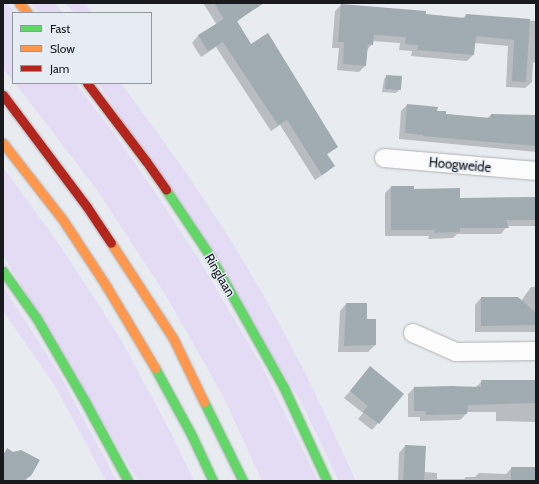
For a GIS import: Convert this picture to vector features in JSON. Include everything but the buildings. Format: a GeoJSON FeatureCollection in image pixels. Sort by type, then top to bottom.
{"type":"FeatureCollection","features":[{"type":"Feature","properties":{"kind":"main road"},"geometry":{"type":"LineString","coordinates":[[19,3],[27,12]]}},
{"type":"Feature","properties":{"kind":"main road","name":"Ringlaan"},"geometry":{"type":"LineString","coordinates":[[89,84],[146,161],[210,256],[284,388],[327,481]]}},
{"type":"Feature","properties":{"kind":"main road"},"geometry":{"type":"LineString","coordinates":[[3,95],[88,207],[173,338],[243,481]]}},
{"type":"Feature","properties":{"kind":"main road"},"geometry":{"type":"LineString","coordinates":[[3,142],[63,220],[105,284],[145,350],[192,436],[213,481]]}},
{"type":"Feature","properties":{"kind":"main road"},"geometry":{"type":"LineString","coordinates":[[3,271],[37,319],[83,398],[128,481]]}},
{"type":"Feature","properties":{"kind":"street","name":"Hoogweide"},"geometry":{"type":"LineString","coordinates":[[384,158],[536,171]]}},
{"type":"Feature","properties":{"kind":"street"},"geometry":{"type":"LineString","coordinates":[[413,333],[456,352],[536,351]]}},
{"type":"Feature","properties":{"kind":"shaded area"},"geometry":{"type":"Polygon","coordinates":[[[3,3],[7,3],[15,12],[12,12],[12,80],[3,69],[3,3]]]}},
{"type":"Feature","properties":{"kind":"shaded area"},"geometry":{"type":"Polygon","coordinates":[[[31,3],[55,3],[62,12],[39,12],[31,3]]]}},
{"type":"Feature","properties":{"kind":"shaded area"},"geometry":{"type":"Polygon","coordinates":[[[65,3],[84,3],[92,12],[73,12],[65,3]]]}},
{"type":"Feature","properties":{"kind":"shaded area"},"geometry":{"type":"Polygon","coordinates":[[[16,84],[76,84],[113,132],[157,195],[198,258],[262,366],[318,481],[262,481],[224,398],[165,294],[97,190],[16,84]]]}},
{"type":"Feature","properties":{"kind":"shaded area"},"geometry":{"type":"Polygon","coordinates":[[[99,84],[122,84],[185,171],[229,237],[268,303],[307,376],[356,481],[339,481],[301,402],[99,84]]]}},
{"type":"Feature","properties":{"kind":"shaded area"},"geometry":{"type":"Polygon","coordinates":[[[3,167],[63,250],[120,338],[171,433],[194,481],[138,481],[3,255],[3,167]]]}},
{"type":"Feature","properties":{"kind":"shaded area"},"geometry":{"type":"Polygon","coordinates":[[[3,286],[60,375],[117,481],[106,481],[55,386],[3,311],[3,286]]]}},
{"type":"Feature","properties":{"kind":"traffic: fast"},"geometry":{"type":"LineString","coordinates":[[166,190],[210,256],[284,388],[327,481]]}},
{"type":"Feature","properties":{"kind":"traffic: fast"},"geometry":{"type":"LineString","coordinates":[[3,271],[37,319],[83,398],[128,481]]}},
{"type":"Feature","properties":{"kind":"traffic: fast"},"geometry":{"type":"LineString","coordinates":[[155,368],[192,436],[213,481]]}},
{"type":"Feature","properties":{"kind":"traffic: fast"},"geometry":{"type":"LineString","coordinates":[[204,402],[243,481]]}},
{"type":"Feature","properties":{"kind":"traffic: slow"},"geometry":{"type":"LineString","coordinates":[[19,3],[27,12]]}},
{"type":"Feature","properties":{"kind":"traffic: slow"},"geometry":{"type":"LineString","coordinates":[[3,143],[63,220],[105,284],[155,368]]}},
{"type":"Feature","properties":{"kind":"traffic: slow"},"geometry":{"type":"LineString","coordinates":[[111,243],[173,338],[204,402]]}},
{"type":"Feature","properties":{"kind":"traffic: jam"},"geometry":{"type":"LineString","coordinates":[[88,84],[166,190]]}},
{"type":"Feature","properties":{"kind":"traffic: jam"},"geometry":{"type":"LineString","coordinates":[[3,95],[87,207],[111,243]]}}]}
